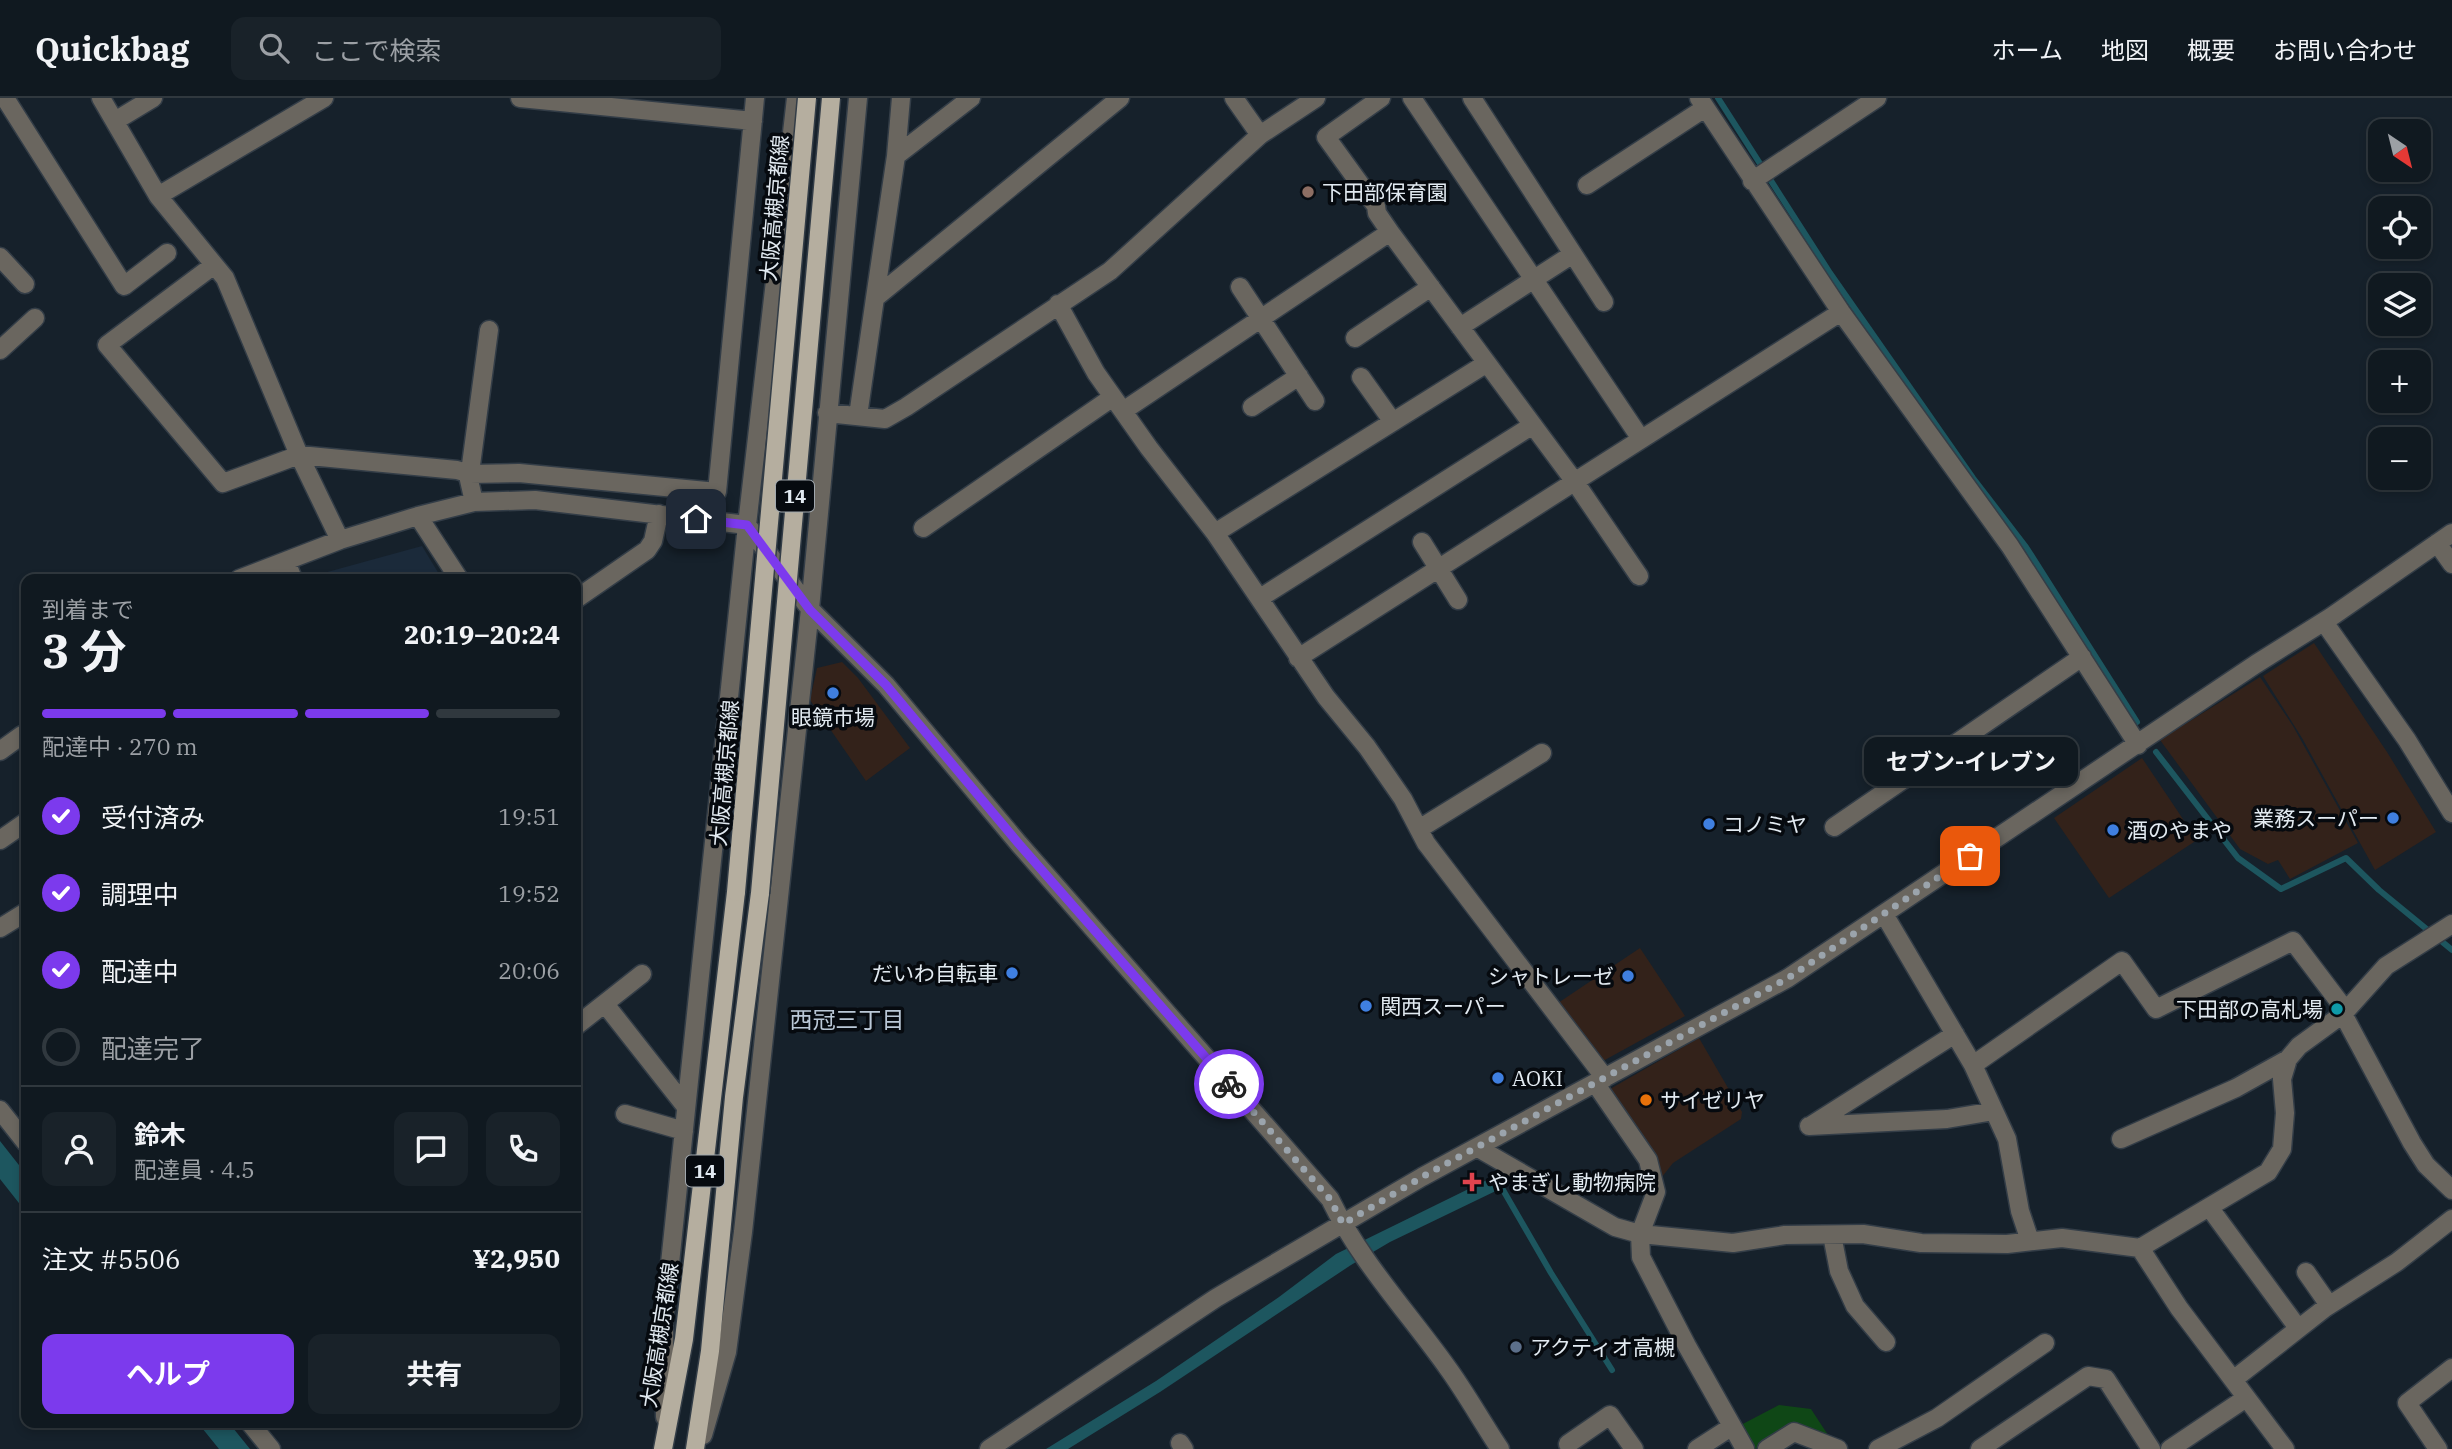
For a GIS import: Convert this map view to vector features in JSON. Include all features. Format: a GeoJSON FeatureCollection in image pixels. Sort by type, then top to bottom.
{"type":"FeatureCollection","features":[{"type":"Feature","properties":{"kind":"main road","name":"大阪高槻京都線"},"geometry":{"type":"LineString","coordinates":[[664,1446],[684,1339],[736,892],[807,98]]}},
{"type":"Feature","properties":{"kind":"main road","name":"14"},"geometry":{"type":"LineString","coordinates":[[697,1449],[734,1097],[760,893],[831,98]]}},
{"type":"Feature","properties":{"kind":"street"},"geometry":{"type":"LineString","coordinates":[[5,98],[124,286],[167,253]]}},
{"type":"Feature","properties":{"kind":"street"},"geometry":{"type":"LineString","coordinates":[[101,98],[158,196],[225,278],[299,455],[340,541]]}},
{"type":"Feature","properties":{"kind":"street"},"geometry":{"type":"LineString","coordinates":[[115,121],[153,98]]}},
{"type":"Feature","properties":{"kind":"street"},"geometry":{"type":"LineString","coordinates":[[158,196],[324,98]]}},
{"type":"Feature","properties":{"kind":"street"},"geometry":{"type":"LineString","coordinates":[[520,98],[753,121]]}},
{"type":"Feature","properties":{"kind":"street"},"geometry":{"type":"LineString","coordinates":[[214,264],[107,345],[223,483],[299,455],[457,470],[470,474],[519,473],[717,492],[755,98]]}},
{"type":"Feature","properties":{"kind":"street"},"geometry":{"type":"LineString","coordinates":[[664,1446],[664,1321],[747,525],[796,98]]}},
{"type":"Feature","properties":{"kind":"street"},"geometry":{"type":"LineString","coordinates":[[697,1449],[727,1352],[743,1233],[810,610],[858,98]]}},
{"type":"Feature","properties":{"kind":"street"},"geometry":{"type":"LineString","coordinates":[[858,416],[896,156],[901,98]]}},
{"type":"Feature","properties":{"kind":"street"},"geometry":{"type":"LineString","coordinates":[[896,156],[971,98]]}},
{"type":"Feature","properties":{"kind":"street"},"geometry":{"type":"LineString","coordinates":[[875,298],[1120,98]]}},
{"type":"Feature","properties":{"kind":"street"},"geometry":{"type":"LineString","coordinates":[[1234,98],[1260,135]]}},
{"type":"Feature","properties":{"kind":"street"},"geometry":{"type":"LineString","coordinates":[[827,413],[885,419],[906,407],[1110,271],[1260,135],[1316,98]]}},
{"type":"Feature","properties":{"kind":"street"},"geometry":{"type":"LineString","coordinates":[[1381,98],[1326,137],[1376,206],[1377,214],[1575,482],[1639,576]]}},
{"type":"Feature","properties":{"kind":"street"},"geometry":{"type":"LineString","coordinates":[[1412,98],[1641,439]]}},
{"type":"Feature","properties":{"kind":"street"},"geometry":{"type":"LineString","coordinates":[[1472,98],[1604,302]]}},
{"type":"Feature","properties":{"kind":"street"},"geometry":{"type":"LineString","coordinates":[[1761,175],[1878,98]]}},
{"type":"Feature","properties":{"kind":"street"},"geometry":{"type":"LineString","coordinates":[[1587,185],[1702,103],[1761,175],[1841,312],[2010,545],[2138,745]]}},
{"type":"Feature","properties":{"kind":"street"},"geometry":{"type":"LineString","coordinates":[[923,528],[1118,404],[1262,318],[1390,232]]}},
{"type":"Feature","properties":{"kind":"street"},"geometry":{"type":"LineString","coordinates":[[1460,327],[1573,254]]}},
{"type":"Feature","properties":{"kind":"street"},"geometry":{"type":"LineString","coordinates":[[0,257],[25,284]]}},
{"type":"Feature","properties":{"kind":"street"},"geometry":{"type":"LineString","coordinates":[[1240,287],[1315,401]]}},
{"type":"Feature","properties":{"kind":"street"},"geometry":{"type":"LineString","coordinates":[[1355,338],[1431,287]]}},
{"type":"Feature","properties":{"kind":"street"},"geometry":{"type":"LineString","coordinates":[[1058,304],[1096,373],[1215,533],[1326,697],[1367,747],[1403,799],[1426,843],[1600,1081],[1648,1160],[1656,1192],[1640,1234],[1641,1257],[1745,1449]]}},
{"type":"Feature","properties":{"kind":"street"},"geometry":{"type":"LineString","coordinates":[[1298,658],[1841,312]]}},
{"type":"Feature","properties":{"kind":"street"},"geometry":{"type":"LineString","coordinates":[[0,350],[34,318]]}},
{"type":"Feature","properties":{"kind":"street"},"geometry":{"type":"LineString","coordinates":[[474,502],[470,474],[489,330]]}},
{"type":"Feature","properties":{"kind":"street"},"geometry":{"type":"LineString","coordinates":[[1215,533],[1487,363]]}},
{"type":"Feature","properties":{"kind":"street"},"geometry":{"type":"LineString","coordinates":[[1252,407],[1298,376]]}},
{"type":"Feature","properties":{"kind":"street"},"geometry":{"type":"LineString","coordinates":[[1362,377],[1393,422]]}},
{"type":"Feature","properties":{"kind":"street"},"geometry":{"type":"LineString","coordinates":[[1260,598],[1533,425]]}},
{"type":"Feature","properties":{"kind":"street"},"geometry":{"type":"LineString","coordinates":[[252,574],[340,541],[418,516],[474,502],[535,500],[747,525],[810,610],[886,685],[1019,844],[1330,1199],[1365,1260],[1448,1368],[1500,1449]]}},
{"type":"Feature","properties":{"kind":"street"},"geometry":{"type":"LineString","coordinates":[[581,596],[647,550],[657,530],[659,514]]}},
{"type":"Feature","properties":{"kind":"street"},"geometry":{"type":"LineString","coordinates":[[418,516],[456,574]]}},
{"type":"Feature","properties":{"kind":"street"},"geometry":{"type":"LineString","coordinates":[[989,1449],[1007,1444],[1216,1298],[1347,1231],[1422,1177],[1788,978],[2256,664],[2324,622],[2444,538],[2452,564]]}},
{"type":"Feature","properties":{"kind":"street"},"geometry":{"type":"LineString","coordinates":[[1422,542],[1458,600]]}},
{"type":"Feature","properties":{"kind":"street"},"geometry":{"type":"LineString","coordinates":[[286,561],[291,574]]}},
{"type":"Feature","properties":{"kind":"street"},"geometry":{"type":"LineString","coordinates":[[2324,622],[2406,740],[2452,813]]}},
{"type":"Feature","properties":{"kind":"street"},"geometry":{"type":"LineString","coordinates":[[1834,827],[2082,657]]}},
{"type":"Feature","properties":{"kind":"street"},"geometry":{"type":"LineString","coordinates":[[0,751],[21,736]]}},
{"type":"Feature","properties":{"kind":"street"},"geometry":{"type":"LineString","coordinates":[[1419,829],[1542,753]]}},
{"type":"Feature","properties":{"kind":"street"},"geometry":{"type":"LineString","coordinates":[[0,841],[21,826]]}},
{"type":"Feature","properties":{"kind":"street"},"geometry":{"type":"LineString","coordinates":[[1884,914],[1973,1065],[2007,1139],[2020,1211],[2030,1241]]}},
{"type":"Feature","properties":{"kind":"street"},"geometry":{"type":"LineString","coordinates":[[0,928],[21,915]]}},
{"type":"Feature","properties":{"kind":"street"},"geometry":{"type":"LineString","coordinates":[[2121,1139],[2236,1088],[2288,1059],[2299,1046],[2344,1012],[2386,966],[2452,924]]}},
{"type":"Feature","properties":{"kind":"street"},"geometry":{"type":"LineString","coordinates":[[1973,1065],[2122,961],[2156,1009],[2293,941],[2344,1012],[2426,1165],[2452,1190]]}},
{"type":"Feature","properties":{"kind":"street"},"geometry":{"type":"LineString","coordinates":[[581,1015],[605,1004],[642,974]]}},
{"type":"Feature","properties":{"kind":"street"},"geometry":{"type":"LineString","coordinates":[[605,1004],[687,1107]]}},
{"type":"Feature","properties":{"kind":"street"},"geometry":{"type":"LineString","coordinates":[[1955,1034],[1809,1126],[1947,1119],[1994,1111]]}},
{"type":"Feature","properties":{"kind":"street"},"geometry":{"type":"LineString","coordinates":[[1478,1147],[1615,1227],[1640,1234],[1734,1243],[1785,1235],[1863,1234],[1922,1243],[2007,1244],[2062,1238],[2140,1248],[2268,1171],[2282,1149],[2285,1113],[2283,1079],[2288,1059]]}},
{"type":"Feature","properties":{"kind":"street"},"geometry":{"type":"LineString","coordinates":[[0,1110],[21,1137]]}},
{"type":"Feature","properties":{"kind":"street"},"geometry":{"type":"LineString","coordinates":[[625,1114],[684,1131]]}},
{"type":"Feature","properties":{"kind":"street"},"geometry":{"type":"LineString","coordinates":[[2209,1207],[2298,1328]]}},
{"type":"Feature","properties":{"kind":"street"},"geometry":{"type":"LineString","coordinates":[[2232,1380],[2329,1306],[2421,1246],[2452,1219]]}},
{"type":"Feature","properties":{"kind":"street"},"geometry":{"type":"LineString","coordinates":[[1832,1235],[1839,1271],[1855,1306],[1886,1342]]}},
{"type":"Feature","properties":{"kind":"street"},"geometry":{"type":"LineString","coordinates":[[2140,1248],[2179,1308],[2285,1449]]}},
{"type":"Feature","properties":{"kind":"street"},"geometry":{"type":"LineString","coordinates":[[2306,1272],[2329,1306]]}},
{"type":"Feature","properties":{"kind":"street"},"geometry":{"type":"LineString","coordinates":[[1878,1449],[1937,1418],[2045,1343]]}},
{"type":"Feature","properties":{"kind":"street"},"geometry":{"type":"LineString","coordinates":[[2438,1449],[2407,1403],[2452,1368]]}},
{"type":"Feature","properties":{"kind":"street"},"geometry":{"type":"LineString","coordinates":[[1980,1449],[2088,1376],[2106,1380],[2151,1449]]}},
{"type":"Feature","properties":{"kind":"street"},"geometry":{"type":"LineString","coordinates":[[2169,1449],[2246,1398]]}},
{"type":"Feature","properties":{"kind":"street"},"geometry":{"type":"LineString","coordinates":[[1568,1444],[1610,1415],[1634,1449]]}},
{"type":"Feature","properties":{"kind":"street"},"geometry":{"type":"LineString","coordinates":[[1697,1449],[1731,1427]]}},
{"type":"Feature","properties":{"kind":"street"},"geometry":{"type":"LineString","coordinates":[[254,1428],[271,1449]]}},
{"type":"Feature","properties":{"kind":"street"},"geometry":{"type":"LineString","coordinates":[[1767,1449],[1794,1432],[1838,1449]]}},
{"type":"Feature","properties":{"kind":"shaded area"},"geometry":{"type":"Polygon","coordinates":[[[422,546],[439,574],[320,574],[422,546]]]}},
{"type":"Feature","properties":{"kind":"shaded area"},"geometry":{"type":"Polygon","coordinates":[[[2314,643],[2387,752],[2436,832],[2375,870],[2302,738],[2263,676],[2314,643]]]}},
{"type":"Feature","properties":{"kind":"shaded area"},"geometry":{"type":"Polygon","coordinates":[[[842,662],[858,678],[910,748],[866,781],[810,700],[817,668],[842,662]]]}},
{"type":"Feature","properties":{"kind":"shaded area"},"geometry":{"type":"Polygon","coordinates":[[[2260,677],[2293,726],[2358,843],[2290,879],[2278,860],[2268,864],[2240,849],[2160,740],[2260,677]]]}},
{"type":"Feature","properties":{"kind":"shaded area"},"geometry":{"type":"Polygon","coordinates":[[[2142,758],[2197,840],[2109,898],[2054,818],[2142,758]]]}},
{"type":"Feature","properties":{"kind":"shaded area","name":"シャトレーゼ"},"geometry":{"type":"Polygon","coordinates":[[[1640,948],[1685,1016],[1603,1061],[1592,1055],[1555,1005],[1640,948]]]}},
{"type":"Feature","properties":{"kind":"shaded area"},"geometry":{"type":"Polygon","coordinates":[[[1699,1038],[1742,1112],[1741,1119],[1673,1163],[1658,1182],[1610,1096],[1610,1089],[1699,1038]]]}},
{"type":"Feature","properties":{"kind":"shaded area"},"geometry":{"type":"Polygon","coordinates":[[[0,1141],[21,1168],[21,1206],[0,1179],[0,1141]]]}},
{"type":"Feature","properties":{"kind":"shaded area"},"geometry":{"type":"Polygon","coordinates":[[[1497,1175],[1504,1187],[1390,1242],[1351,1265],[1160,1392],[1068,1449],[1046,1449],[1156,1381],[1279,1297],[1336,1254],[1497,1175]]]}},
{"type":"Feature","properties":{"kind":"shaded area"},"geometry":{"type":"Polygon","coordinates":[[[202,1428],[233,1428],[250,1449],[219,1449],[202,1428]]]}},
{"type":"Feature","properties":{"kind":"green space"},"geometry":{"type":"Polygon","coordinates":[[[1779,1405],[1811,1409],[1828,1435],[1787,1427],[1751,1449],[1737,1427],[1779,1405]]]}},
{"type":"Feature","properties":{"kind":"waterway"},"geometry":{"type":"LineString","coordinates":[[1718,98],[1830,273],[1973,478],[2026,547],[2137,722]]}},
{"type":"Feature","properties":{"kind":"waterway"},"geometry":{"type":"LineString","coordinates":[[2156,752],[2238,858],[2281,889],[2346,858],[2379,890],[2452,950]]}},
{"type":"Feature","properties":{"kind":"waterway"},"geometry":{"type":"LineString","coordinates":[[1499,1183],[1612,1370]]}},
{"type":"Feature","properties":{"kind":"way so far"},"geometry":{"type":"LineString","coordinates":[[1229,1084],[1330,1199],[1343,1224],[1422,1177],[1788,978],[1970,856]]}},
{"type":"Feature","properties":{"kind":"place","name":"下田部保育園"},"geometry":{"type":"Point","coordinates":[1308,192]}},
{"type":"Feature","properties":{"kind":"place","name":"眼鏡市場"},"geometry":{"type":"Point","coordinates":[833,693]}},
{"type":"Feature","properties":{"kind":"place","name":"業務スーパー"},"geometry":{"type":"Point","coordinates":[2393,818]}},
{"type":"Feature","properties":{"kind":"place","name":"コノミヤ"},"geometry":{"type":"Point","coordinates":[1709,824]}},
{"type":"Feature","properties":{"kind":"place","name":"酒のやまや"},"geometry":{"type":"Point","coordinates":[2113,830]}},
{"type":"Feature","properties":{"kind":"place","name":"セブン-イレブン"},"geometry":{"type":"Point","coordinates":[1970,856]}},
{"type":"Feature","properties":{"kind":"place","name":"だいわ自転車"},"geometry":{"type":"Point","coordinates":[1012,973]}},
{"type":"Feature","properties":{"kind":"place","name":"シャトレーゼ"},"geometry":{"type":"Point","coordinates":[1628,976]}},
{"type":"Feature","properties":{"kind":"place","name":"関西スーパー"},"geometry":{"type":"Point","coordinates":[1366,1006]}},
{"type":"Feature","properties":{"kind":"place","name":"下田部の高札場"},"geometry":{"type":"Point","coordinates":[2337,1009]}},
{"type":"Feature","properties":{"kind":"place","name":"AOKI"},"geometry":{"type":"Point","coordinates":[1498,1078]}},
{"type":"Feature","properties":{"kind":"place","name":"サイゼリヤ"},"geometry":{"type":"Point","coordinates":[1646,1100]}},
{"type":"Feature","properties":{"kind":"place","name":"やまぎし動物病院"},"geometry":{"type":"Point","coordinates":[1472,1182]}},
{"type":"Feature","properties":{"kind":"place","name":"アクティオ高槻"},"geometry":{"type":"Point","coordinates":[1516,1347]}},
{"type":"Feature","properties":{"kind":"district","name":"西冠三丁目"},"geometry":{"type":"Point","coordinates":[847,1019]}},
{"type":"Feature","properties":{"kind":"route"},"geometry":{"type":"LineString","coordinates":[[696,519],[747,525],[810,610],[886,685],[1019,844],[1229,1084]]}}]}
